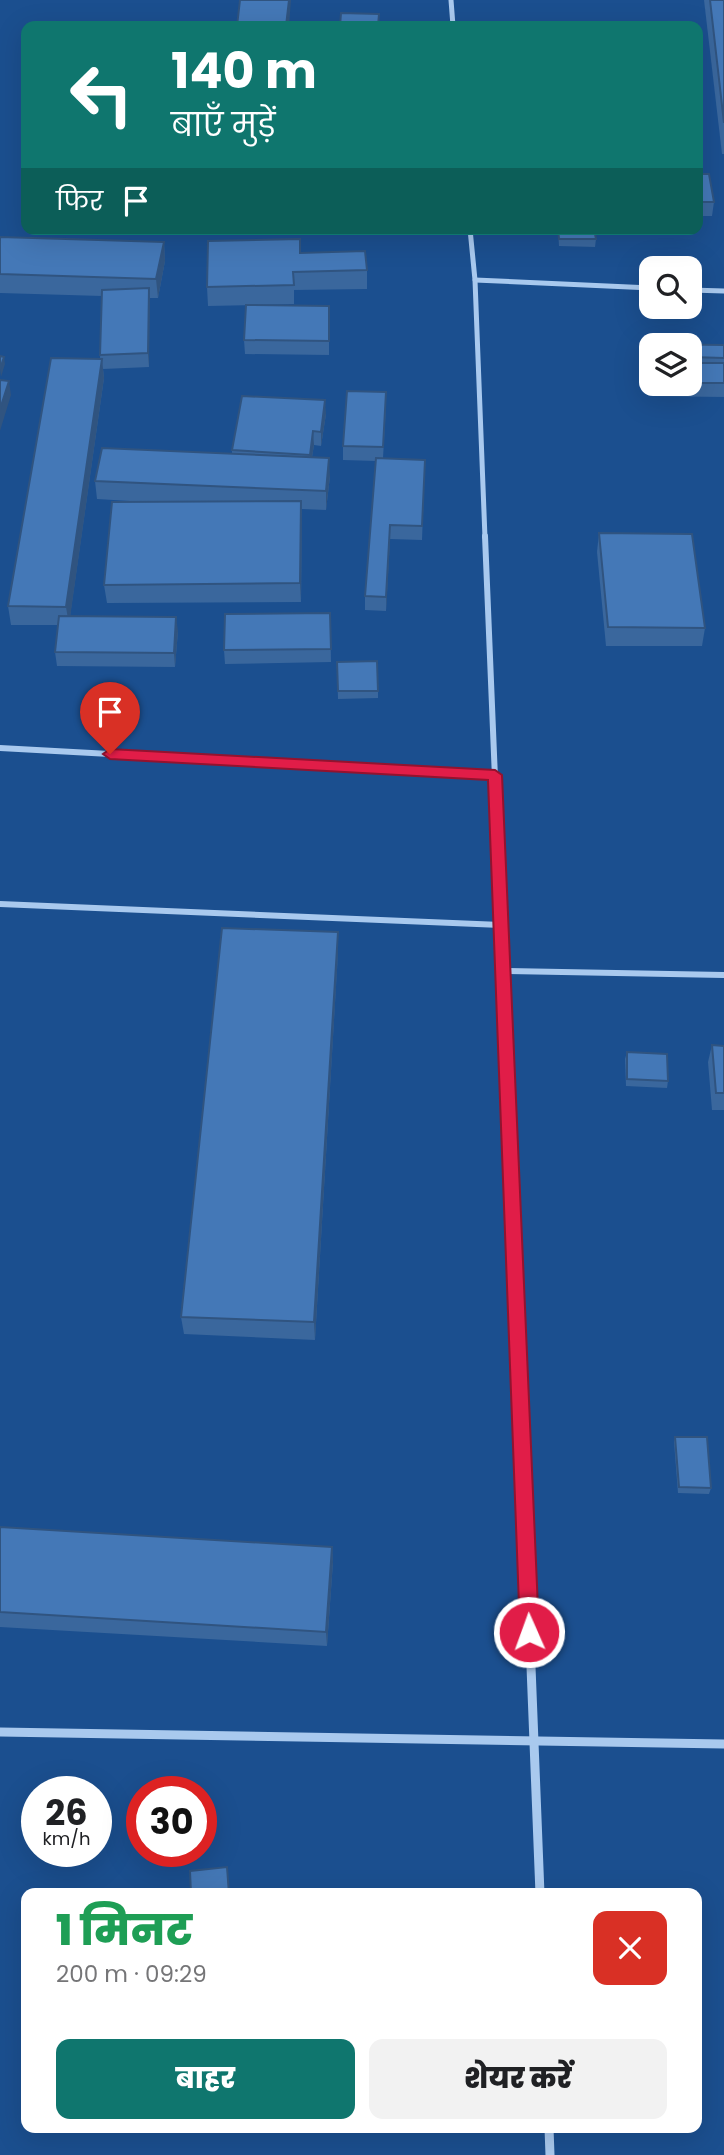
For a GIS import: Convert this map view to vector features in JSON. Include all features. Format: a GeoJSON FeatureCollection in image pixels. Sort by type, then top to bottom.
{"type":"FeatureCollection","features":[{"type":"Feature","properties":{"kind":"street"},"geometry":{"type":"LineString","coordinates":[[451,0],[453,21]]}},
{"type":"Feature","properties":{"kind":"street"},"geometry":{"type":"LineString","coordinates":[[471,235],[475,280],[540,1888]]}},
{"type":"Feature","properties":{"kind":"street"},"geometry":{"type":"LineString","coordinates":[[475,280],[639,287]]}},
{"type":"Feature","properties":{"kind":"street"},"geometry":{"type":"LineString","coordinates":[[702,290],[724,291]]}},
{"type":"Feature","properties":{"kind":"street"},"geometry":{"type":"LineString","coordinates":[[0,748],[495,775]]}},
{"type":"Feature","properties":{"kind":"street"},"geometry":{"type":"LineString","coordinates":[[0,904],[501,925]]}},
{"type":"Feature","properties":{"kind":"street"},"geometry":{"type":"LineString","coordinates":[[502,971],[724,975]]}},
{"type":"Feature","properties":{"kind":"street"},"geometry":{"type":"LineString","coordinates":[[0,1732],[724,1744]]}},
{"type":"Feature","properties":{"kind":"street"},"geometry":{"type":"LineString","coordinates":[[549,2133],[550,2155]]}},
{"type":"Feature","properties":{"kind":"building"},"geometry":{"type":"Polygon","coordinates":[[[240,0],[289,0],[287,21],[238,21],[240,0]]]}},
{"type":"Feature","properties":{"kind":"building"},"geometry":{"type":"Polygon","coordinates":[[[710,0],[724,0],[724,123],[710,0]]]}},
{"type":"Feature","properties":{"kind":"building"},"geometry":{"type":"Polygon","coordinates":[[[341,13],[379,14],[378,21],[340,21],[341,13]]]}},
{"type":"Feature","properties":{"kind":"building"},"geometry":{"type":"Polygon","coordinates":[[[703,174],[709,174],[714,202],[703,202],[703,174]]]}},
{"type":"Feature","properties":{"kind":"building"},"geometry":{"type":"Polygon","coordinates":[[[559,235],[595,235],[596,239],[559,239],[559,235]]]}},
{"type":"Feature","properties":{"kind":"building"},"geometry":{"type":"Polygon","coordinates":[[[0,237],[164,242],[156,279],[0,274],[0,237]]]}},
{"type":"Feature","properties":{"kind":"building"},"geometry":{"type":"Polygon","coordinates":[[[300,239],[300,253],[365,251],[367,270],[293,272],[294,285],[207,287],[208,241],[300,239]]]}},
{"type":"Feature","properties":{"kind":"building"},"geometry":{"type":"Polygon","coordinates":[[[149,288],[148,353],[100,355],[102,290],[149,288]]]}},
{"type":"Feature","properties":{"kind":"building"},"geometry":{"type":"Polygon","coordinates":[[[246,305],[329,306],[329,341],[244,340],[246,305]]]}},
{"type":"Feature","properties":{"kind":"building"},"geometry":{"type":"Polygon","coordinates":[[[702,345],[724,345],[724,358],[702,357],[702,345]]]}},
{"type":"Feature","properties":{"kind":"building"},"geometry":{"type":"Polygon","coordinates":[[[51,358],[102,359],[66,607],[8,606],[51,358]]]}},
{"type":"Feature","properties":{"kind":"building"},"geometry":{"type":"Polygon","coordinates":[[[702,363],[724,363],[724,383],[702,383],[702,363]]]}},
{"type":"Feature","properties":{"kind":"building"},"geometry":{"type":"Polygon","coordinates":[[[0,380],[9,381],[0,409],[0,380]]]}},
{"type":"Feature","properties":{"kind":"building"},"geometry":{"type":"Polygon","coordinates":[[[347,391],[386,392],[383,447],[343,446],[347,391]]]}},
{"type":"Feature","properties":{"kind":"building"},"geometry":{"type":"Polygon","coordinates":[[[242,396],[325,400],[321,432],[313,431],[310,455],[232,450],[242,396]]]}},
{"type":"Feature","properties":{"kind":"building"},"geometry":{"type":"Polygon","coordinates":[[[102,448],[329,458],[326,491],[95,481],[102,448]]]}},
{"type":"Feature","properties":{"kind":"building"},"geometry":{"type":"Polygon","coordinates":[[[376,458],[425,460],[422,526],[390,525],[386,597],[365,596],[376,458]]]}},
{"type":"Feature","properties":{"kind":"building"},"geometry":{"type":"Polygon","coordinates":[[[301,501],[300,583],[104,585],[112,502],[301,501]]]}},
{"type":"Feature","properties":{"kind":"building"},"geometry":{"type":"Polygon","coordinates":[[[599,533],[692,534],[705,628],[608,627],[599,533]]]}},
{"type":"Feature","properties":{"kind":"building"},"geometry":{"type":"Polygon","coordinates":[[[330,613],[331,649],[224,650],[225,614],[330,613]]]}},
{"type":"Feature","properties":{"kind":"building"},"geometry":{"type":"Polygon","coordinates":[[[59,616],[176,617],[174,653],[55,652],[59,616]]]}},
{"type":"Feature","properties":{"kind":"building"},"geometry":{"type":"Polygon","coordinates":[[[377,661],[378,691],[338,691],[337,662],[377,661]]]}},
{"type":"Feature","properties":{"kind":"building"},"geometry":{"type":"Polygon","coordinates":[[[222,928],[338,932],[314,1322],[181,1317],[222,928]]]}},
{"type":"Feature","properties":{"kind":"building"},"geometry":{"type":"Polygon","coordinates":[[[712,1045],[724,1046],[724,1093],[716,1093],[712,1045]]]}},
{"type":"Feature","properties":{"kind":"building"},"geometry":{"type":"Polygon","coordinates":[[[627,1052],[667,1054],[668,1081],[627,1079],[627,1052]]]}},
{"type":"Feature","properties":{"kind":"building"},"geometry":{"type":"Polygon","coordinates":[[[675,1437],[707,1437],[711,1488],[679,1487],[675,1437]]]}},
{"type":"Feature","properties":{"kind":"building"},"geometry":{"type":"Polygon","coordinates":[[[0,1527],[332,1547],[326,1632],[0,1612],[0,1527]]]}},
{"type":"Feature","properties":{"kind":"building"},"geometry":{"type":"Polygon","coordinates":[[[227,1867],[229,1888],[191,1888],[190,1871],[227,1867]]]}},
{"type":"Feature","properties":{"kind":"route"},"geometry":{"type":"LineString","coordinates":[[110,754],[495,775],[529,1632]]}}]}
